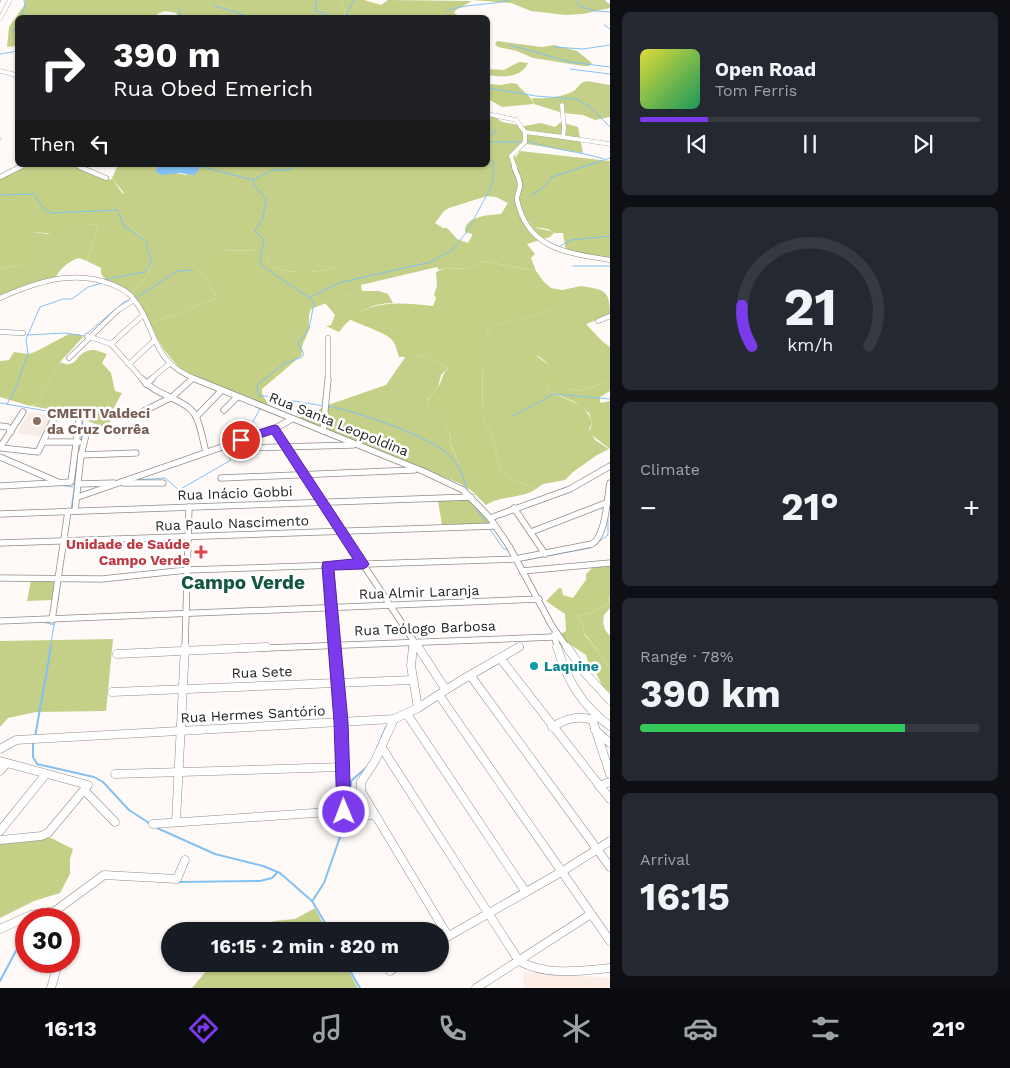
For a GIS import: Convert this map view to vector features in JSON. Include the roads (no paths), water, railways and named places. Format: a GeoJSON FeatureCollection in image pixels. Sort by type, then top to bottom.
{"type":"FeatureCollection","features":[{"type":"Feature","properties":{"kind":"street"},"geometry":{"type":"LineString","coordinates":[[0,18],[10,0]]}},
{"type":"Feature","properties":{"kind":"street"},"geometry":{"type":"LineString","coordinates":[[0,71],[15,75]]}},
{"type":"Feature","properties":{"kind":"street"},"geometry":{"type":"LineString","coordinates":[[562,105],[561,113],[566,126],[562,137]]}},
{"type":"Feature","properties":{"kind":"street"},"geometry":{"type":"LineString","coordinates":[[490,114],[516,120],[525,132],[524,145],[510,156],[520,185],[516,198],[526,225],[546,245],[555,249],[571,254],[610,260]]}},
{"type":"Feature","properties":{"kind":"street"},"geometry":{"type":"LineString","coordinates":[[525,132],[610,144]]}},
{"type":"Feature","properties":{"kind":"street"},"geometry":{"type":"LineString","coordinates":[[0,176],[20,167]]}},
{"type":"Feature","properties":{"kind":"street"},"geometry":{"type":"LineString","coordinates":[[81,167],[106,178]]}},
{"type":"Feature","properties":{"kind":"street","name":"Rua Santa Leopoldina"},"geometry":{"type":"LineString","coordinates":[[0,298],[31,285],[52,279],[74,277],[108,282],[126,292],[134,300],[169,364],[221,391],[419,469],[459,487],[490,518],[539,599],[552,626],[585,673],[610,700]]}},
{"type":"Feature","properties":{"kind":"street"},"geometry":{"type":"LineString","coordinates":[[69,358],[87,337],[118,310],[134,300]]}},
{"type":"Feature","properties":{"kind":"street"},"geometry":{"type":"LineString","coordinates":[[111,344],[142,316]]}},
{"type":"Feature","properties":{"kind":"street"},"geometry":{"type":"LineString","coordinates":[[598,321],[610,316]]}},
{"type":"Feature","properties":{"kind":"street"},"geometry":{"type":"LineString","coordinates":[[0,332],[23,333]]}},
{"type":"Feature","properties":{"kind":"street"},"geometry":{"type":"LineString","coordinates":[[87,337],[111,344],[146,384],[187,405],[196,418],[206,452]]}},
{"type":"Feature","properties":{"kind":"street"},"geometry":{"type":"LineString","coordinates":[[322,431],[329,364],[328,338]]}},
{"type":"Feature","properties":{"kind":"street"},"geometry":{"type":"LineString","coordinates":[[129,364],[155,340]]}},
{"type":"Feature","properties":{"kind":"street"},"geometry":{"type":"LineString","coordinates":[[146,384],[169,364]]}},
{"type":"Feature","properties":{"kind":"street"},"geometry":{"type":"LineString","coordinates":[[136,415],[172,397],[193,378]]}},
{"type":"Feature","properties":{"kind":"street"},"geometry":{"type":"LineString","coordinates":[[196,418],[221,391]]}},
{"type":"Feature","properties":{"kind":"street"},"geometry":{"type":"LineString","coordinates":[[224,410],[236,397]]}},
{"type":"Feature","properties":{"kind":"street"},"geometry":{"type":"LineString","coordinates":[[22,412],[1,446],[8,449],[37,452],[44,442],[56,414]]}},
{"type":"Feature","properties":{"kind":"street"},"geometry":{"type":"LineString","coordinates":[[78,497],[274,429],[292,419]]}},
{"type":"Feature","properties":{"kind":"street"},"geometry":{"type":"LineString","coordinates":[[76,511],[81,455],[80,421]]}},
{"type":"Feature","properties":{"kind":"street"},"geometry":{"type":"LineString","coordinates":[[0,426],[8,428],[11,432]]}},
{"type":"Feature","properties":{"kind":"street"},"geometry":{"type":"LineString","coordinates":[[274,429],[446,690]]}},
{"type":"Feature","properties":{"kind":"street"},"geometry":{"type":"LineString","coordinates":[[0,486],[73,481],[80,442],[87,431]]}},
{"type":"Feature","properties":{"kind":"street"},"geometry":{"type":"LineString","coordinates":[[44,442],[80,442]]}},
{"type":"Feature","properties":{"kind":"street"},"geometry":{"type":"LineString","coordinates":[[248,448],[356,445]]}},
{"type":"Feature","properties":{"kind":"street"},"geometry":{"type":"LineString","coordinates":[[8,449],[0,458],[59,483]]}},
{"type":"Feature","properties":{"kind":"street"},"geometry":{"type":"LineString","coordinates":[[81,455],[136,453]]}},
{"type":"Feature","properties":{"kind":"street"},"geometry":{"type":"LineString","coordinates":[[490,518],[570,489],[610,466]]}},
{"type":"Feature","properties":{"kind":"street"},"geometry":{"type":"LineString","coordinates":[[222,478],[419,469]]}},
{"type":"Feature","properties":{"kind":"street"},"geometry":{"type":"LineString","coordinates":[[79,482],[163,483]]}},
{"type":"Feature","properties":{"kind":"street"},"geometry":{"type":"LineString","coordinates":[[0,578],[111,578],[187,570],[515,558],[545,554],[597,541],[600,536],[610,483]]}},
{"type":"Feature","properties":{"kind":"street","name":"Rua Inácio Gobbi"},"geometry":{"type":"LineString","coordinates":[[0,514],[471,497]]}},
{"type":"Feature","properties":{"kind":"street"},"geometry":{"type":"LineString","coordinates":[[531,532],[606,503]]}},
{"type":"Feature","properties":{"kind":"street"},"geometry":{"type":"LineString","coordinates":[[176,821],[186,613],[188,507]]}},
{"type":"Feature","properties":{"kind":"street"},"geometry":{"type":"LineString","coordinates":[[514,508],[545,554]]}},
{"type":"Feature","properties":{"kind":"street"},"geometry":{"type":"LineString","coordinates":[[55,619],[58,578],[68,511]]}},
{"type":"Feature","properties":{"kind":"street"},"geometry":{"type":"LineString","coordinates":[[0,518],[11,514]]}},
{"type":"Feature","properties":{"kind":"street","name":"Rua Paulo Nascimento"},"geometry":{"type":"LineString","coordinates":[[0,543],[495,526]]}},
{"type":"Feature","properties":{"kind":"street"},"geometry":{"type":"LineString","coordinates":[[522,571],[610,562]]}},
{"type":"Feature","properties":{"kind":"street"},"geometry":{"type":"LineString","coordinates":[[328,566],[336,644],[344,812]]}},
{"type":"Feature","properties":{"kind":"street","name":"Rua Almir Laranja"},"geometry":{"type":"LineString","coordinates":[[0,621],[539,599]]}},
{"type":"Feature","properties":{"kind":"street"},"geometry":{"type":"LineString","coordinates":[[552,626],[564,670],[575,692],[594,718],[595,730],[610,774]]}},
{"type":"Feature","properties":{"kind":"street","name":"Rua Teólogo Barbosa"},"geometry":{"type":"LineString","coordinates":[[117,654],[554,637]]}},
{"type":"Feature","properties":{"kind":"street"},"geometry":{"type":"LineString","coordinates":[[415,642],[411,652],[418,708]]}},
{"type":"Feature","properties":{"kind":"street","name":"Rua Hermes Santório"},"geometry":{"type":"LineString","coordinates":[[0,749],[22,739],[394,719],[418,708],[520,646]]}},
{"type":"Feature","properties":{"kind":"street"},"geometry":{"type":"LineString","coordinates":[[500,658],[610,799]]}},
{"type":"Feature","properties":{"kind":"street"},"geometry":{"type":"LineString","coordinates":[[470,675],[610,867]]}},
{"type":"Feature","properties":{"kind":"street","name":"Rua Sete"},"geometry":{"type":"LineString","coordinates":[[112,692],[413,680]]}},
{"type":"Feature","properties":{"kind":"street"},"geometry":{"type":"LineString","coordinates":[[439,695],[610,941]]}},
{"type":"Feature","properties":{"kind":"street"},"geometry":{"type":"LineString","coordinates":[[407,714],[525,891]]}},
{"type":"Feature","properties":{"kind":"street"},"geometry":{"type":"LineString","coordinates":[[552,727],[569,717],[581,716],[594,718],[610,726]]}},
{"type":"Feature","properties":{"kind":"street"},"geometry":{"type":"LineString","coordinates":[[394,719],[382,748],[361,782],[361,791],[440,922]]}},
{"type":"Feature","properties":{"kind":"street"},"geometry":{"type":"LineString","coordinates":[[595,730],[610,743]]}},
{"type":"Feature","properties":{"kind":"street"},"geometry":{"type":"LineString","coordinates":[[382,748],[519,961],[528,966],[575,971],[610,968]]}},
{"type":"Feature","properties":{"kind":"street"},"geometry":{"type":"LineString","coordinates":[[0,771],[3,763],[86,787],[115,822]]}},
{"type":"Feature","properties":{"kind":"street"},"geometry":{"type":"LineString","coordinates":[[115,774],[343,767]]}},
{"type":"Feature","properties":{"kind":"street"},"geometry":{"type":"LineString","coordinates":[[0,831],[46,774]]}},
{"type":"Feature","properties":{"kind":"street"},"geometry":{"type":"LineString","coordinates":[[599,786],[610,782]]}},
{"type":"Feature","properties":{"kind":"street"},"geometry":{"type":"LineString","coordinates":[[0,840],[44,834],[51,829],[86,787]]}},
{"type":"Feature","properties":{"kind":"street"},"geometry":{"type":"LineString","coordinates":[[154,824],[176,821],[344,812],[376,816]]}},
{"type":"Feature","properties":{"kind":"street"},"geometry":{"type":"LineString","coordinates":[[449,935],[563,871],[610,841]]}},
{"type":"Feature","properties":{"kind":"street"},"geometry":{"type":"LineString","coordinates":[[64,908],[104,875],[176,880],[185,860]]}},
{"type":"Feature","properties":{"kind":"street"},"geometry":{"type":"LineString","coordinates":[[476,988],[591,914]]}},
{"type":"Feature","properties":{"kind":"street"},"geometry":{"type":"LineString","coordinates":[[0,929],[15,922]]}},
{"type":"Feature","properties":{"kind":"street"},"geometry":{"type":"LineString","coordinates":[[51,988],[55,973]]}},
{"type":"Feature","properties":{"kind":"water"},"geometry":{"type":"Polygon","coordinates":[[[157,167],[200,167],[195,175],[179,173],[162,175],[156,172],[157,167]]]}},
{"type":"Feature","properties":{"kind":"waterway"},"geometry":{"type":"LineString","coordinates":[[21,15],[25,7],[24,0]]}},
{"type":"Feature","properties":{"kind":"waterway"},"geometry":{"type":"LineString","coordinates":[[317,0],[315,10],[328,15]]}},
{"type":"Feature","properties":{"kind":"waterway"},"geometry":{"type":"LineString","coordinates":[[346,15],[354,0]]}},
{"type":"Feature","properties":{"kind":"waterway"},"geometry":{"type":"LineString","coordinates":[[446,11],[454,8],[509,0]]}},
{"type":"Feature","properties":{"kind":"waterway"},"geometry":{"type":"LineString","coordinates":[[577,0],[579,6],[595,11],[610,12]]}},
{"type":"Feature","properties":{"kind":"waterway"},"geometry":{"type":"LineString","coordinates":[[213,5],[244,15]]}},
{"type":"Feature","properties":{"kind":"waterway"},"geometry":{"type":"LineString","coordinates":[[179,7],[180,15]]}},
{"type":"Feature","properties":{"kind":"waterway"},"geometry":{"type":"LineString","coordinates":[[604,25],[610,29]]}},
{"type":"Feature","properties":{"kind":"waterway"},"geometry":{"type":"LineString","coordinates":[[15,28],[15,32]]}},
{"type":"Feature","properties":{"kind":"waterway"},"geometry":{"type":"LineString","coordinates":[[510,45],[570,62],[610,67]]}},
{"type":"Feature","properties":{"kind":"waterway"},"geometry":{"type":"LineString","coordinates":[[554,47],[583,49],[610,45]]}},
{"type":"Feature","properties":{"kind":"waterway"},"geometry":{"type":"LineString","coordinates":[[0,54],[15,52]]}},
{"type":"Feature","properties":{"kind":"waterway"},"geometry":{"type":"LineString","coordinates":[[570,69],[610,74]]}},
{"type":"Feature","properties":{"kind":"waterway"},"geometry":{"type":"LineString","coordinates":[[490,88],[536,96],[576,99],[589,106],[610,127]]}},
{"type":"Feature","properties":{"kind":"waterway"},"geometry":{"type":"LineString","coordinates":[[490,135],[496,132],[496,129]]}},
{"type":"Feature","properties":{"kind":"waterway"},"geometry":{"type":"LineString","coordinates":[[528,141],[604,159]]}},
{"type":"Feature","properties":{"kind":"waterway"},"geometry":{"type":"LineString","coordinates":[[490,142],[522,142]]}},
{"type":"Feature","properties":{"kind":"waterway"},"geometry":{"type":"LineString","coordinates":[[531,195],[543,188],[552,177],[610,158]]}},
{"type":"Feature","properties":{"kind":"waterway"},"geometry":{"type":"LineString","coordinates":[[310,297],[342,282],[431,262],[452,250],[467,232],[490,189],[493,180],[493,161]]}},
{"type":"Feature","properties":{"kind":"waterway"},"geometry":{"type":"LineString","coordinates":[[203,167],[253,180]]}},
{"type":"Feature","properties":{"kind":"waterway"},"geometry":{"type":"LineString","coordinates":[[253,180],[273,170],[288,170],[295,167]]}},
{"type":"Feature","properties":{"kind":"waterway"},"geometry":{"type":"LineString","coordinates":[[253,180],[254,185],[266,199],[263,218],[255,231],[264,240],[260,260],[262,266],[310,298],[314,303],[309,329],[298,343],[304,354],[302,357],[283,364],[257,385],[258,395],[324,406]]}},
{"type":"Feature","properties":{"kind":"waterway"},"geometry":{"type":"LineString","coordinates":[[0,195],[34,194],[44,209],[52,213],[117,210],[124,226],[146,241],[151,262],[145,272],[112,278],[106,281]]}},
{"type":"Feature","properties":{"kind":"waterway"},"geometry":{"type":"LineString","coordinates":[[560,246],[571,240],[610,236]]}},
{"type":"Feature","properties":{"kind":"waterway"},"geometry":{"type":"LineString","coordinates":[[573,266],[610,266]]}},
{"type":"Feature","properties":{"kind":"waterway"},"geometry":{"type":"LineString","coordinates":[[136,298],[177,271],[192,270]]}},
{"type":"Feature","properties":{"kind":"waterway"},"geometry":{"type":"LineString","coordinates":[[28,335],[40,307],[63,299],[72,299],[88,287],[103,283]]}},
{"type":"Feature","properties":{"kind":"waterway"},"geometry":{"type":"LineString","coordinates":[[28,335],[65,333],[84,336],[124,302],[132,299]]}},
{"type":"Feature","properties":{"kind":"waterway"},"geometry":{"type":"LineString","coordinates":[[7,404],[14,392],[28,354],[26,339],[28,335]]}},
{"type":"Feature","properties":{"kind":"waterway"},"geometry":{"type":"LineString","coordinates":[[513,416],[554,394],[610,399]]}},
{"type":"Feature","properties":{"kind":"waterway"},"geometry":{"type":"LineString","coordinates":[[0,403],[53,412]]}},
{"type":"Feature","properties":{"kind":"waterway"},"geometry":{"type":"LineString","coordinates":[[328,406],[394,426],[428,441],[452,458],[464,479],[468,493]]}},
{"type":"Feature","properties":{"kind":"waterway"},"geometry":{"type":"LineString","coordinates":[[221,445],[223,433],[250,427],[260,409]]}},
{"type":"Feature","properties":{"kind":"waterway"},"geometry":{"type":"LineString","coordinates":[[57,412],[83,419],[81,441]]}},
{"type":"Feature","properties":{"kind":"waterway"},"geometry":{"type":"LineString","coordinates":[[137,480],[165,478],[179,490],[231,460],[223,448]]}},
{"type":"Feature","properties":{"kind":"waterway"},"geometry":{"type":"LineString","coordinates":[[71,510],[77,469]]}},
{"type":"Feature","properties":{"kind":"waterway"},"geometry":{"type":"LineString","coordinates":[[58,485],[73,487]]}},
{"type":"Feature","properties":{"kind":"waterway"},"geometry":{"type":"LineString","coordinates":[[474,505],[487,525]]}},
{"type":"Feature","properties":{"kind":"waterway"},"geometry":{"type":"LineString","coordinates":[[68,532],[70,514]]}},
{"type":"Feature","properties":{"kind":"waterway"},"geometry":{"type":"LineString","coordinates":[[526,560],[590,548],[608,535],[608,519]]}},
{"type":"Feature","properties":{"kind":"waterway"},"geometry":{"type":"LineString","coordinates":[[489,528],[503,548],[509,551]]}},
{"type":"Feature","properties":{"kind":"waterway"},"geometry":{"type":"LineString","coordinates":[[58,601],[60,583]]}},
{"type":"Feature","properties":{"kind":"waterway"},"geometry":{"type":"LineString","coordinates":[[50,649],[55,620]]}},
{"type":"Feature","properties":{"kind":"waterway"},"geometry":{"type":"LineString","coordinates":[[43,622],[54,625]]}},
{"type":"Feature","properties":{"kind":"waterway"},"geometry":{"type":"LineString","coordinates":[[35,737],[51,647]]}},
{"type":"Feature","properties":{"kind":"waterway"},"geometry":{"type":"LineString","coordinates":[[377,748],[386,727]]}},
{"type":"Feature","properties":{"kind":"waterway"},"geometry":{"type":"LineString","coordinates":[[33,743],[33,757],[37,764],[94,777],[103,782],[129,810],[149,823]]}},
{"type":"Feature","properties":{"kind":"waterway"},"geometry":{"type":"LineString","coordinates":[[349,808],[351,781],[367,767]]}},
{"type":"Feature","properties":{"kind":"waterway"},"geometry":{"type":"LineString","coordinates":[[313,900],[324,883],[348,814]]}},
{"type":"Feature","properties":{"kind":"waterway"},"geometry":{"type":"LineString","coordinates":[[157,828],[215,854],[263,866],[280,873],[312,901],[325,922]]}},
{"type":"Feature","properties":{"kind":"waterway"},"geometry":{"type":"LineString","coordinates":[[178,882],[260,881],[272,878],[277,873]]}},
{"type":"Feature","properties":{"kind":"waterway"},"geometry":{"type":"LineString","coordinates":[[0,981],[15,953]]}},
{"type":"Feature","properties":{"kind":"waterway"},"geometry":{"type":"LineString","coordinates":[[351,972],[360,988]]}},
{"type":"Feature","properties":{"kind":"place","name":"CMEITI Valdeci da Cruz Corrêa"},"geometry":{"type":"Point","coordinates":[37,421]}},
{"type":"Feature","properties":{"kind":"place","name":"Unidade de Saúde Campo Verde"},"geometry":{"type":"Point","coordinates":[201,552]}},
{"type":"Feature","properties":{"kind":"place","name":"Laquine"},"geometry":{"type":"Point","coordinates":[534,666]}},
{"type":"Feature","properties":{"kind":"district","name":"Campo Verde"},"geometry":{"type":"Point","coordinates":[243,582]}}]}
